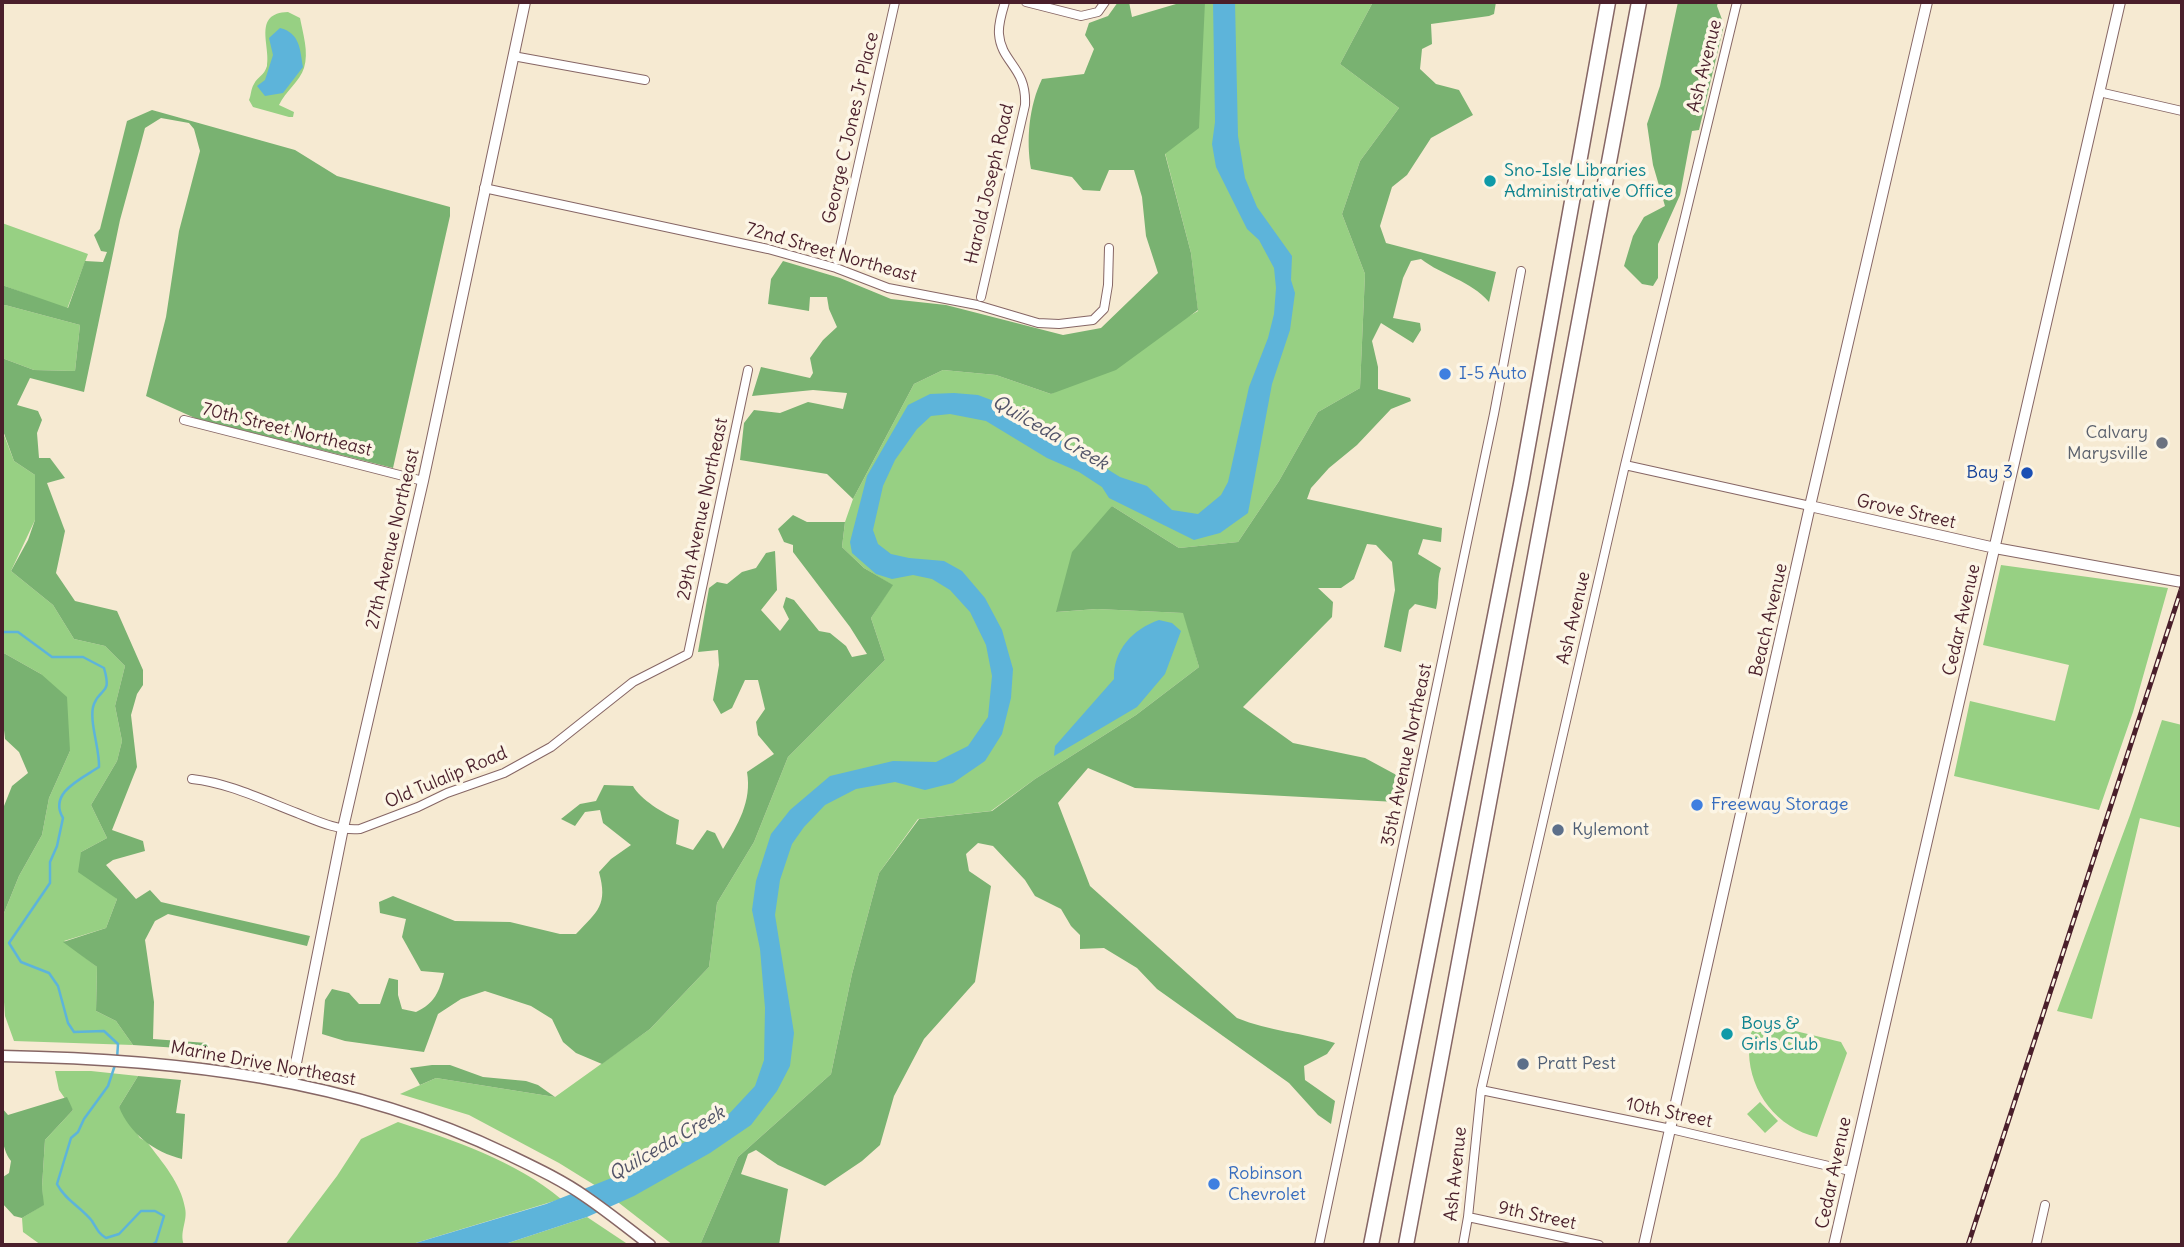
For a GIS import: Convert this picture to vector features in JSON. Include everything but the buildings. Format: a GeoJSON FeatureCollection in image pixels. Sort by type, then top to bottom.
{"type":"FeatureCollection","features":[{"type":"Feature","properties":{"kind":"highway"},"geometry":{"type":"LineString","coordinates":[[1371,1245],[1521,484],[1608,2]]}},
{"type":"Feature","properties":{"kind":"highway"},"geometry":{"type":"LineString","coordinates":[[1407,1245],[1639,2]]}},
{"type":"Feature","properties":{"kind":"main road","name":"Marine Drive Northeast"},"geometry":{"type":"LineString","coordinates":[[2,1056],[167,1064],[341,1093],[450,1128],[544,1171],[585,1196],[650,1245]]}},
{"type":"Feature","properties":{"kind":"street","name":"27th Avenue Northeast"},"geometry":{"type":"LineString","coordinates":[[292,1083],[343,828],[423,481],[525,2]]}},
{"type":"Feature","properties":{"kind":"street","name":"George C Jones Jr Place"},"geometry":{"type":"LineString","coordinates":[[837,260],[895,2]]}},
{"type":"Feature","properties":{"kind":"street","name":"Harold Joseph Road"},"geometry":{"type":"LineString","coordinates":[[981,297],[1025,106],[1026,92],[1023,81],[1002,47],[999,36],[1005,2]]}},
{"type":"Feature","properties":{"kind":"street"},"geometry":{"type":"LineString","coordinates":[[1026,2],[1081,16],[1097,12],[1105,2]]}},
{"type":"Feature","properties":{"kind":"street","name":"Ash Avenue"},"geometry":{"type":"LineString","coordinates":[[1463,1245],[1481,1090],[1625,465],[1737,2]]}},
{"type":"Feature","properties":{"kind":"street","name":"Beach Avenue"},"geometry":{"type":"LineString","coordinates":[[1644,1245],[1810,506],[1927,2]]}},
{"type":"Feature","properties":{"kind":"street","name":"Cedar Avenue"},"geometry":{"type":"LineString","coordinates":[[1834,1245],[2120,2]]}},
{"type":"Feature","properties":{"kind":"street"},"geometry":{"type":"LineString","coordinates":[[513,56],[645,80]]}},
{"type":"Feature","properties":{"kind":"street"},"geometry":{"type":"LineString","coordinates":[[2099,92],[2182,111]]}},
{"type":"Feature","properties":{"kind":"street","name":"72nd Street Northeast"},"geometry":{"type":"LineString","coordinates":[[484,188],[768,249],[836,268],[888,288],[978,305],[1038,323],[1059,324],[1093,320],[1104,309],[1109,248]]}},
{"type":"Feature","properties":{"kind":"street","name":"35th Avenue Northeast"},"geometry":{"type":"LineString","coordinates":[[1319,1245],[1494,414],[1521,271]]}},
{"type":"Feature","properties":{"kind":"street","name":"29th Avenue Northeast"},"geometry":{"type":"LineString","coordinates":[[688,654],[748,370]]}},
{"type":"Feature","properties":{"kind":"street","name":"70th Street Northeast"},"geometry":{"type":"LineString","coordinates":[[184,420],[423,481]]}},
{"type":"Feature","properties":{"kind":"street","name":"Grove Street"},"geometry":{"type":"LineString","coordinates":[[1625,465],[1995,548],[2182,582]]}},
{"type":"Feature","properties":{"kind":"street","name":"Old Tulalip Road"},"geometry":{"type":"LineString","coordinates":[[192,779],[210,781],[326,825],[352,830],[370,826],[447,793],[503,773],[551,747],[633,682],[688,654]]}},
{"type":"Feature","properties":{"kind":"street","name":"10th Street"},"geometry":{"type":"LineString","coordinates":[[1481,1090],[1671,1129],[1850,1171]]}},
{"type":"Feature","properties":{"kind":"street"},"geometry":{"type":"LineString","coordinates":[[2036,1245],[2045,1205]]}},
{"type":"Feature","properties":{"kind":"street","name":"9th Street"},"geometry":{"type":"LineString","coordinates":[[1468,1217],[1599,1245]]}},
{"type":"Feature","properties":{"kind":"green space"},"geometry":{"type":"Polygon","coordinates":[[[1118,2],[1129,2],[1132,17],[1176,2],[1205,2],[1199,128],[1165,154],[1191,253],[1198,310],[1116,370],[1051,394],[996,375],[943,370],[914,384],[853,499],[827,474],[740,460],[744,423],[754,410],[780,413],[808,402],[843,409],[847,393],[813,390],[752,396],[761,367],[810,378],[813,373],[810,358],[837,327],[827,297],[810,297],[809,311],[768,304],[771,279],[783,261],[840,278],[891,299],[946,305],[1063,335],[1101,328],[1158,273],[1146,236],[1142,197],[1134,170],[1109,170],[1100,191],[1083,190],[1072,177],[1031,169],[1030,123],[1034,100],[1042,79],[1084,74],[1094,49],[1085,35],[1089,23],[1108,16],[1118,2]]]}},
{"type":"Feature","properties":{"kind":"green space"},"geometry":{"type":"Polygon","coordinates":[[[1204,2],[1373,2],[1340,64],[1399,108],[1360,161],[1342,214],[1365,274],[1360,388],[1318,412],[1279,481],[1238,542],[1179,548],[1112,506],[1057,612],[1097,609],[1184,613],[1199,667],[1136,715],[1035,779],[991,811],[918,819],[879,873],[852,974],[831,1074],[738,1157],[700,1245],[673,1245],[601,1189],[559,1163],[469,1115],[400,1094],[436,1078],[555,1097],[650,1029],[709,967],[717,903],[754,842],[788,757],[885,660],[871,618],[892,585],[864,568],[842,547],[845,522],[853,499],[914,384],[943,370],[996,375],[1051,394],[1198,311],[1191,253],[1165,153],[1204,2]]]}},
{"type":"Feature","properties":{"kind":"green space"},"geometry":{"type":"Polygon","coordinates":[[[1373,2],[1496,2],[1494,14],[1489,16],[1431,24],[1432,44],[1422,49],[1420,69],[1436,84],[1459,90],[1473,115],[1431,138],[1407,175],[1392,187],[1380,226],[1386,243],[1496,272],[1489,302],[1473,288],[1421,259],[1411,261],[1403,278],[1393,318],[1420,323],[1421,330],[1413,343],[1381,323],[1372,341],[1378,367],[1378,389],[1410,398],[1411,401],[1391,409],[1357,445],[1329,468],[1311,488],[1307,499],[1442,528],[1441,542],[1423,539],[1418,554],[1441,568],[1437,604],[1436,609],[1415,604],[1409,610],[1401,652],[1384,647],[1395,590],[1392,562],[1376,545],[1367,544],[1354,579],[1341,588],[1318,588],[1333,602],[1332,617],[1243,707],[1293,743],[1365,758],[1402,778],[1396,802],[1135,788],[1088,768],[1058,803],[1090,886],[1237,1018],[1335,1043],[1327,1054],[1304,1066],[1305,1080],[1335,1101],[1331,1124],[1318,1115],[1289,1083],[1157,989],[1137,968],[1104,948],[1080,949],[1080,935],[1061,909],[1035,896],[1025,880],[993,846],[978,843],[966,854],[969,871],[991,886],[975,982],[924,1039],[894,1096],[880,1145],[825,1186],[778,1165],[756,1150],[748,1154],[741,1174],[788,1189],[779,1245],[700,1245],[738,1157],[831,1074],[852,974],[879,873],[919,819],[992,811],[1035,779],[1136,715],[1199,667],[1183,613],[1097,609],[1056,612],[1072,552],[1112,506],[1179,548],[1238,542],[1279,481],[1318,412],[1360,388],[1365,274],[1342,214],[1360,161],[1399,108],[1340,64],[1373,2]]]}},
{"type":"Feature","properties":{"kind":"green space"},"geometry":{"type":"Polygon","coordinates":[[[1678,2],[1718,2],[1724,25],[1699,130],[1692,131],[1680,195],[1658,244],[1658,278],[1653,286],[1642,284],[1624,266],[1633,236],[1644,217],[1665,206],[1653,165],[1647,124],[1660,86],[1678,2]]]}},
{"type":"Feature","properties":{"kind":"green space"},"geometry":{"type":"Polygon","coordinates":[[[288,12],[300,18],[306,49],[302,73],[279,105],[294,112],[293,117],[253,107],[249,100],[253,86],[267,66],[267,24],[270,18],[277,14],[288,12]]]}},
{"type":"Feature","properties":{"kind":"green space"},"geometry":{"type":"Polygon","coordinates":[[[152,110],[295,150],[337,176],[450,207],[393,468],[197,419],[146,396],[166,317],[179,231],[200,151],[194,129],[189,123],[161,118],[145,128],[120,220],[84,392],[30,378],[17,405],[38,411],[42,420],[37,433],[39,458],[50,458],[65,478],[47,483],[65,531],[56,573],[75,601],[117,611],[143,670],[143,685],[137,694],[131,715],[137,767],[112,830],[143,841],[145,851],[113,860],[106,865],[136,899],[150,890],[161,902],[310,936],[307,946],[168,914],[155,921],[145,940],[154,1002],[153,1039],[207,1043],[209,1050],[133,1045],[116,1021],[96,1011],[97,967],[63,942],[106,928],[117,899],[78,872],[81,852],[107,838],[91,805],[117,761],[122,741],[115,706],[125,666],[105,646],[74,639],[53,605],[11,571],[28,540],[35,520],[35,475],[14,461],[2,428],[2,358],[34,370],[75,371],[80,325],[5,305],[2,308],[2,285],[68,308],[85,261],[103,262],[107,252],[101,251],[94,235],[100,229],[127,121],[152,110]]]}},
{"type":"Feature","properties":{"kind":"green space"},"geometry":{"type":"Polygon","coordinates":[[[2,223],[88,254],[67,309],[2,285],[2,223]]]}},
{"type":"Feature","properties":{"kind":"green space"},"geometry":{"type":"Polygon","coordinates":[[[5,305],[80,325],[75,371],[34,370],[2,358],[2,308],[5,305]]]}},
{"type":"Feature","properties":{"kind":"green space"},"geometry":{"type":"Polygon","coordinates":[[[2,430],[14,461],[35,475],[35,520],[11,571],[53,605],[74,639],[105,646],[125,666],[115,706],[122,741],[117,761],[91,805],[107,838],[81,852],[117,899],[106,928],[64,941],[97,967],[96,1011],[116,1021],[133,1045],[14,1041],[5,1016],[2,918],[19,876],[42,835],[49,798],[70,751],[41,674],[2,652],[2,430]]]}},
{"type":"Feature","properties":{"kind":"green space"},"geometry":{"type":"Polygon","coordinates":[[[793,515],[807,522],[845,522],[842,547],[864,568],[893,585],[871,618],[885,660],[788,757],[754,842],[717,903],[709,967],[650,1029],[602,1064],[576,1053],[563,1042],[552,1019],[531,1006],[485,991],[461,999],[438,1014],[424,1052],[345,1041],[322,1034],[325,1000],[332,989],[349,993],[359,1004],[380,1004],[389,978],[398,980],[402,1009],[416,1012],[428,1005],[438,991],[444,973],[421,971],[402,937],[406,919],[380,913],[379,902],[393,896],[455,921],[510,922],[560,934],[576,934],[599,907],[602,892],[599,872],[611,859],[631,845],[603,823],[600,810],[585,812],[575,826],[561,819],[580,804],[596,801],[604,785],[633,786],[653,806],[679,820],[676,844],[693,850],[707,830],[715,833],[723,849],[739,822],[746,803],[747,772],[774,754],[758,735],[756,722],[765,709],[758,680],[745,680],[732,708],[721,714],[713,700],[719,665],[718,650],[698,652],[709,588],[717,582],[727,584],[742,572],[756,568],[766,553],[775,551],[777,590],[761,610],[780,631],[789,619],[783,607],[786,597],[794,600],[819,631],[830,633],[846,646],[852,657],[867,654],[793,552],[793,545],[784,542],[778,529],[793,515]]]}},
{"type":"Feature","properties":{"kind":"green space"},"geometry":{"type":"Polygon","coordinates":[[[2001,565],[2168,588],[2133,712],[2099,810],[1954,776],[1970,701],[2055,721],[2069,665],[1983,645],[2001,565]]]}},
{"type":"Feature","properties":{"kind":"green space"},"geometry":{"type":"Polygon","coordinates":[[[2,652],[41,674],[67,697],[70,751],[49,798],[42,835],[19,876],[2,918],[2,811],[12,786],[28,773],[19,752],[5,739],[2,652]]]}},
{"type":"Feature","properties":{"kind":"green space"},"geometry":{"type":"Polygon","coordinates":[[[2162,720],[2182,725],[2182,828],[2140,818],[2092,1019],[2057,1011],[2130,815],[2162,720]]]}},
{"type":"Feature","properties":{"kind":"green space"},"geometry":{"type":"Polygon","coordinates":[[[1758,1022],[1841,1042],[1847,1053],[1817,1137],[1790,1126],[1778,1117],[1760,1094],[1754,1081],[1749,1049],[1751,1032],[1758,1022]]]}},
{"type":"Feature","properties":{"kind":"green space"},"geometry":{"type":"Polygon","coordinates":[[[450,1065],[483,1077],[526,1081],[538,1085],[555,1097],[436,1078],[420,1085],[410,1068],[450,1065]]]}},
{"type":"Feature","properties":{"kind":"green space"},"geometry":{"type":"Polygon","coordinates":[[[55,1071],[91,1071],[138,1076],[119,1107],[175,1181],[186,1213],[182,1236],[184,1245],[41,1245],[23,1232],[22,1218],[43,1205],[45,1140],[73,1110],[59,1090],[55,1071]]]}},
{"type":"Feature","properties":{"kind":"green space"},"geometry":{"type":"Polygon","coordinates":[[[138,1076],[181,1080],[176,1113],[185,1114],[182,1159],[153,1147],[136,1133],[124,1117],[119,1107],[138,1076]]]}},
{"type":"Feature","properties":{"kind":"green space"},"geometry":{"type":"Polygon","coordinates":[[[67,1097],[73,1110],[45,1140],[42,1187],[44,1205],[22,1218],[14,1216],[2,1203],[3,1177],[9,1173],[11,1161],[3,1143],[2,1108],[8,1115],[67,1097]]]}},
{"type":"Feature","properties":{"kind":"green space"},"geometry":{"type":"Polygon","coordinates":[[[1760,1102],[1778,1121],[1765,1133],[1747,1114],[1760,1102]]]}},
{"type":"Feature","properties":{"kind":"green space"},"geometry":{"type":"Polygon","coordinates":[[[398,1122],[462,1144],[504,1163],[524,1173],[561,1199],[409,1245],[285,1245],[361,1139],[398,1122]]]}},
{"type":"Feature","properties":{"kind":"green space"},"geometry":{"type":"Polygon","coordinates":[[[587,1217],[629,1245],[502,1245],[587,1217]]]}},
{"type":"Feature","properties":{"kind":"water","name":"Quilceda Creek"},"geometry":{"type":"Polygon","coordinates":[[[1213,2],[1235,2],[1238,136],[1245,178],[1257,207],[1292,256],[1291,280],[1295,293],[1290,330],[1272,384],[1248,513],[1220,533],[1194,540],[1109,498],[1102,487],[1079,472],[1047,458],[986,421],[950,414],[931,416],[917,429],[895,460],[883,486],[873,530],[878,544],[891,554],[944,561],[962,571],[985,598],[1002,630],[1013,669],[1011,698],[1002,734],[985,761],[953,783],[925,790],[895,782],[856,789],[825,805],[792,844],[780,880],[775,915],[794,1033],[790,1066],[777,1091],[751,1125],[710,1153],[634,1196],[587,1217],[502,1245],[409,1245],[546,1204],[614,1177],[650,1155],[683,1143],[727,1116],[755,1086],[764,1060],[765,1008],[760,949],[752,910],[756,881],[771,834],[790,810],[830,776],[893,761],[936,762],[968,746],[988,717],[992,676],[986,645],[970,612],[950,590],[932,579],[913,575],[892,579],[876,574],[852,553],[850,542],[867,476],[908,405],[930,394],[978,395],[1002,404],[1120,477],[1147,486],[1172,510],[1198,514],[1221,495],[1228,482],[1249,387],[1268,338],[1274,314],[1276,288],[1274,268],[1259,240],[1247,229],[1216,167],[1212,144],[1215,122],[1213,2]]]}},
{"type":"Feature","properties":{"kind":"water"},"geometry":{"type":"Polygon","coordinates":[[[280,28],[287,30],[295,38],[300,48],[303,67],[283,93],[265,96],[257,86],[265,80],[273,55],[269,38],[280,28]]]}},
{"type":"Feature","properties":{"kind":"water"},"geometry":{"type":"Polygon","coordinates":[[[1159,620],[1172,623],[1181,631],[1165,674],[1137,707],[1054,756],[1055,746],[1114,679],[1117,659],[1126,642],[1141,629],[1159,620]]]}},
{"type":"Feature","properties":{"kind":"waterway"},"geometry":{"type":"LineString","coordinates":[[2,632],[18,632],[52,657],[83,657],[104,668],[106,687],[97,698],[93,710],[99,767],[63,794],[60,801],[63,818],[57,846],[50,862],[50,883],[9,943],[21,962],[49,973],[58,986],[68,1023],[74,1032],[104,1031],[118,1044],[117,1059]]}},
{"type":"Feature","properties":{"kind":"waterway"},"geometry":{"type":"LineString","coordinates":[[115,1065],[108,1086],[78,1132],[71,1138],[57,1184],[64,1195],[88,1216],[99,1233],[106,1238],[119,1234],[141,1211],[155,1211],[164,1216],[156,1242],[152,1245]]}},
{"type":"Feature","properties":{"kind":"railway"},"geometry":{"type":"LineString","coordinates":[[1968,1245],[2182,587]]}},
{"type":"Feature","properties":{"kind":"place","name":"Sno-Isle Libraries Administrative Office"},"geometry":{"type":"Point","coordinates":[1490,181]}},
{"type":"Feature","properties":{"kind":"place","name":"I-5 Auto"},"geometry":{"type":"Point","coordinates":[1445,374]}},
{"type":"Feature","properties":{"kind":"place","name":"Calvary Marysville"},"geometry":{"type":"Point","coordinates":[2162,443]}},
{"type":"Feature","properties":{"kind":"place","name":"Bay 3"},"geometry":{"type":"Point","coordinates":[2027,473]}},
{"type":"Feature","properties":{"kind":"place","name":"Freeway Storage"},"geometry":{"type":"Point","coordinates":[1697,805]}},
{"type":"Feature","properties":{"kind":"place","name":"Kylemont"},"geometry":{"type":"Point","coordinates":[1558,830]}},
{"type":"Feature","properties":{"kind":"place","name":"Boys & Girls Club"},"geometry":{"type":"Point","coordinates":[1727,1034]}},
{"type":"Feature","properties":{"kind":"place","name":"Pratt Pest"},"geometry":{"type":"Point","coordinates":[1523,1064]}},
{"type":"Feature","properties":{"kind":"place","name":"Robinson Chevrolet"},"geometry":{"type":"Point","coordinates":[1214,1184]}}]}
